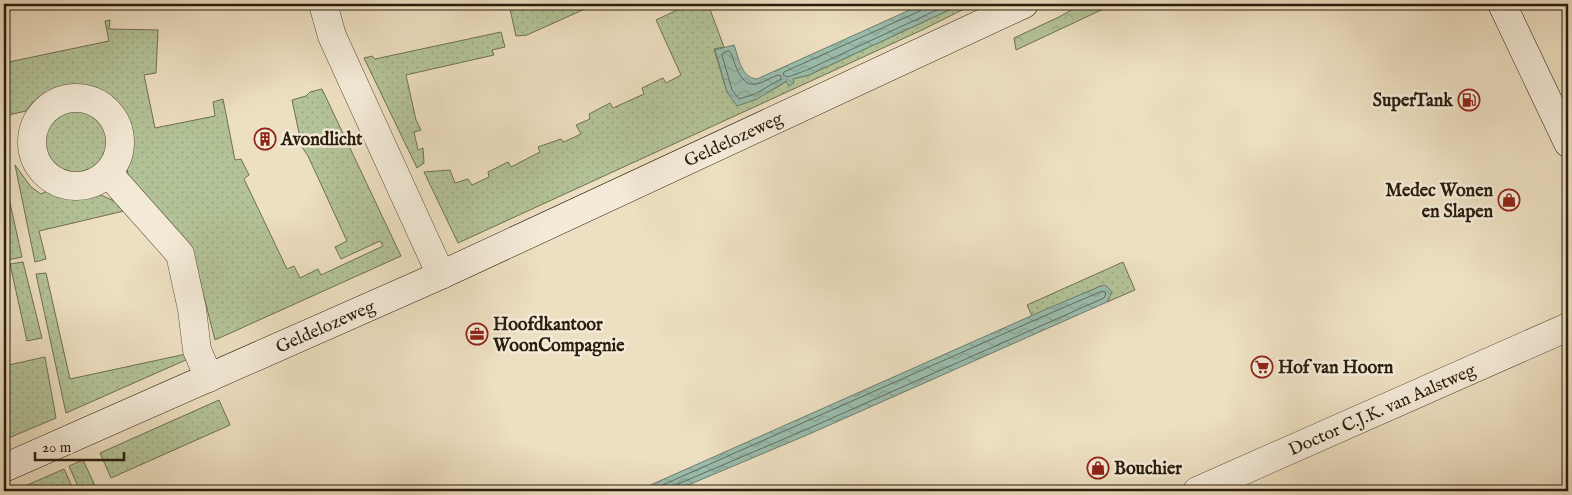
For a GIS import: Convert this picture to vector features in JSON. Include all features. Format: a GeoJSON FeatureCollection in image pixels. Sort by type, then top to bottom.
{"type":"FeatureCollection","features":[{"type":"Feature","properties":{"kind":"street"},"geometry":{"type":"LineString","coordinates":[[323,4],[332,36],[441,275]]}},
{"type":"Feature","properties":{"kind":"street","name":"Geldelozeweg"},"geometry":{"type":"LineString","coordinates":[[4,468],[441,275],[1024,4]]}},
{"type":"Feature","properties":{"kind":"street"},"geometry":{"type":"LineString","coordinates":[[1502,4],[1568,143]]}},
{"type":"Feature","properties":{"kind":"street"},"geometry":{"type":"LineString","coordinates":[[108,174],[180,254],[192,309],[197,350],[209,378]]}},
{"type":"Feature","properties":{"kind":"street","name":"Doctor C.J.K. van Aalstweg"},"geometry":{"type":"LineString","coordinates":[[1197,491],[1568,327]]}},
{"type":"Feature","properties":{"kind":"green space"},"geometry":{"type":"Polygon","coordinates":[[[546,4],[596,4],[527,35],[516,36],[510,9],[533,8],[546,4]]]}},
{"type":"Feature","properties":{"kind":"green space"},"geometry":{"type":"Polygon","coordinates":[[[690,4],[708,4],[724,47],[714,49],[727,92],[767,93],[787,81],[789,85],[792,79],[809,75],[962,4],[974,4],[922,30],[458,243],[424,172],[450,170],[455,183],[468,179],[472,185],[489,177],[488,172],[508,162],[511,167],[540,152],[538,147],[561,139],[564,142],[581,134],[576,125],[590,119],[589,114],[610,103],[613,108],[644,94],[642,88],[663,78],[666,83],[681,75],[656,20],[690,4]]]}},
{"type":"Feature","properties":{"kind":"green space"},"geometry":{"type":"Polygon","coordinates":[[[1082,4],[1114,4],[1016,50],[1014,38],[1082,4]]]}},
{"type":"Feature","properties":{"kind":"green space"},"geometry":{"type":"Polygon","coordinates":[[[110,20],[109,29],[158,30],[156,73],[144,75],[155,128],[215,116],[213,102],[223,99],[235,160],[241,159],[249,175],[244,179],[287,269],[294,266],[300,278],[318,269],[321,275],[383,246],[380,241],[341,259],[335,247],[347,241],[308,156],[302,147],[292,100],[322,89],[401,256],[215,340],[195,262],[128,176],[124,128],[114,105],[95,89],[83,85],[50,92],[33,102],[26,111],[4,116],[4,63],[109,41],[105,21],[110,20]]]}},
{"type":"Feature","properties":{"kind":"green space"},"geometry":{"type":"Polygon","coordinates":[[[501,32],[505,47],[492,50],[494,55],[406,75],[416,120],[421,130],[414,132],[418,150],[423,148],[424,163],[417,168],[364,58],[372,56],[375,59],[501,32]]]}},
{"type":"Feature","properties":{"kind":"green space"},"geometry":{"type":"Polygon","coordinates":[[[75,106],[88,109],[100,116],[107,128],[110,141],[107,154],[100,166],[88,173],[75,176],[62,173],[50,166],[43,154],[40,141],[43,128],[50,116],[62,109],[75,106]]]}},
{"type":"Feature","properties":{"kind":"green space"},"geometry":{"type":"Polygon","coordinates":[[[15,165],[31,187],[41,194],[47,191],[66,196],[101,195],[114,201],[124,211],[39,231],[46,259],[35,262],[15,165]]]}},
{"type":"Feature","properties":{"kind":"green space"},"geometry":{"type":"Polygon","coordinates":[[[4,176],[22,257],[8,260],[4,237],[4,176]]]}},
{"type":"Feature","properties":{"kind":"green space"},"geometry":{"type":"Polygon","coordinates":[[[23,262],[42,338],[27,341],[10,264],[23,262]]]}},
{"type":"Feature","properties":{"kind":"green space"},"geometry":{"type":"Polygon","coordinates":[[[1123,262],[1135,290],[1107,302],[1109,300],[1101,286],[1032,316],[1027,305],[1123,262]]]}},
{"type":"Feature","properties":{"kind":"green space"},"geometry":{"type":"Polygon","coordinates":[[[46,273],[70,379],[186,354],[188,359],[66,413],[36,274],[46,273]]]}},
{"type":"Feature","properties":{"kind":"green space"},"geometry":{"type":"Polygon","coordinates":[[[45,357],[56,418],[4,440],[4,366],[45,357]]]}},
{"type":"Feature","properties":{"kind":"green space"},"geometry":{"type":"Polygon","coordinates":[[[219,400],[230,425],[111,478],[100,453],[219,400]]]}},
{"type":"Feature","properties":{"kind":"green space"},"geometry":{"type":"Polygon","coordinates":[[[83,460],[97,490],[95,491],[80,491],[69,466],[83,460]]]}},
{"type":"Feature","properties":{"kind":"green space"},"geometry":{"type":"Polygon","coordinates":[[[64,469],[74,491],[28,491],[25,486],[64,469]]]}},
{"type":"Feature","properties":{"kind":"water"},"geometry":{"type":"Polygon","coordinates":[[[923,4],[962,4],[809,75],[793,79],[794,83],[789,86],[786,81],[757,99],[737,106],[727,92],[715,50],[734,45],[744,71],[747,75],[757,79],[923,4]]]}},
{"type":"Feature","properties":{"kind":"water"},"geometry":{"type":"Polygon","coordinates":[[[1105,285],[1112,292],[1107,302],[807,435],[674,491],[637,491],[1042,311],[1105,285]]]}},
{"type":"Feature","properties":{"kind":"place","name":"SuperTank"},"geometry":{"type":"Point","coordinates":[1469,100]}},
{"type":"Feature","properties":{"kind":"place","name":"Avondlicht"},"geometry":{"type":"Point","coordinates":[265,139]}},
{"type":"Feature","properties":{"kind":"place","name":"Medec Wonen en Slapen"},"geometry":{"type":"Point","coordinates":[1509,200]}},
{"type":"Feature","properties":{"kind":"place","name":"Hoofdkantoor WoonCompagnie"},"geometry":{"type":"Point","coordinates":[477,334]}},
{"type":"Feature","properties":{"kind":"place","name":"Hof van Hoorn"},"geometry":{"type":"Point","coordinates":[1262,367]}},
{"type":"Feature","properties":{"kind":"place","name":"Bouchier"},"geometry":{"type":"Point","coordinates":[1098,468]}}]}
